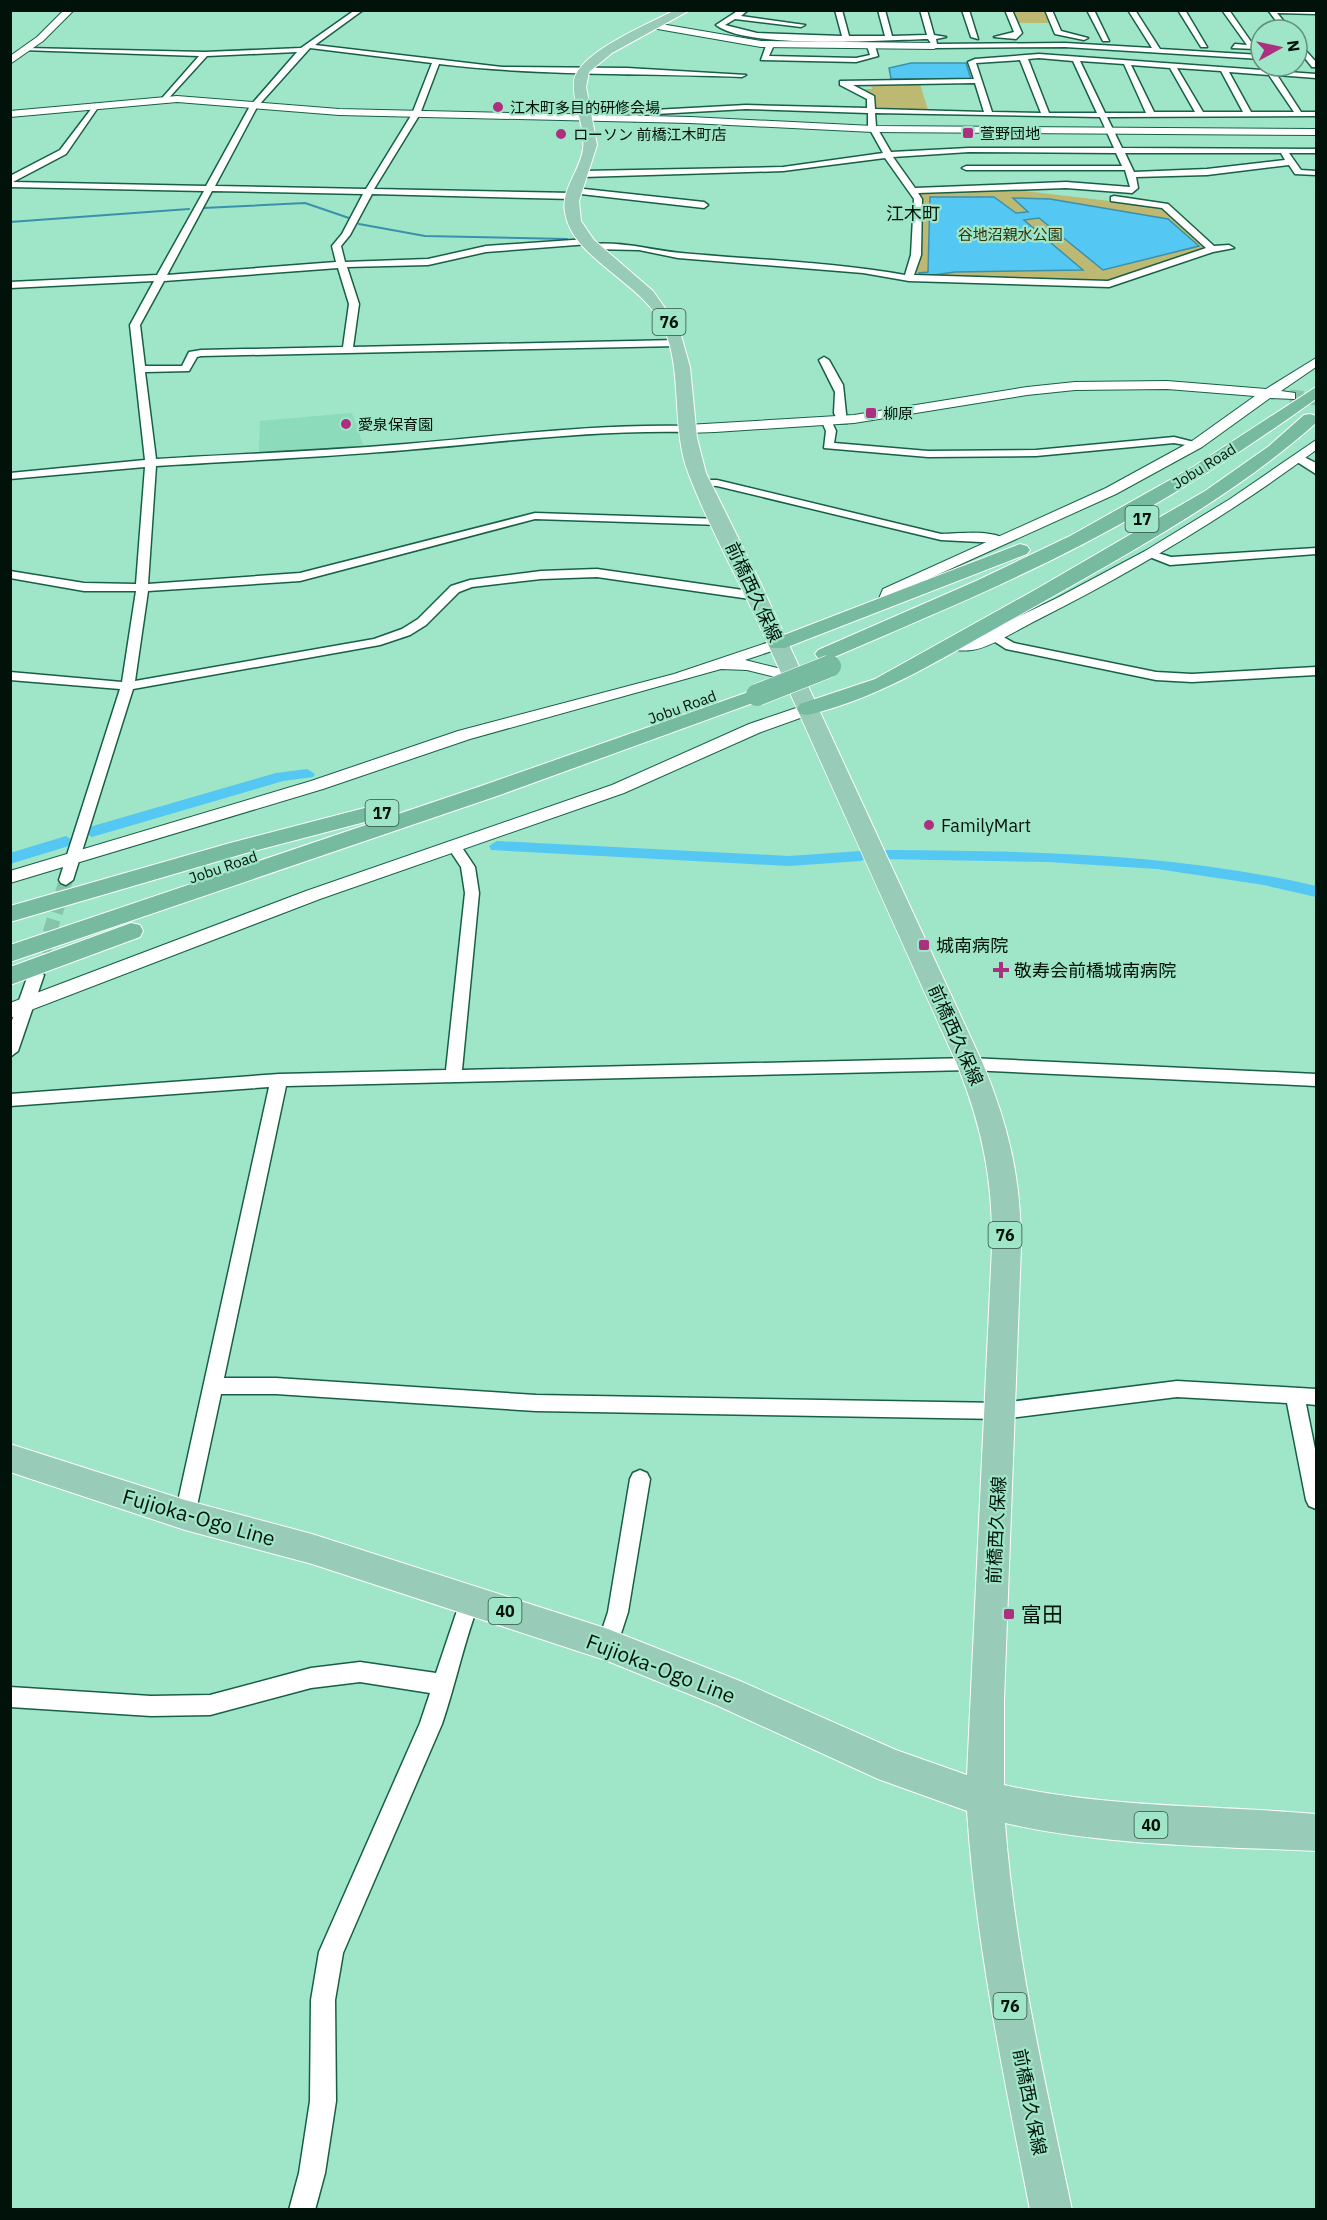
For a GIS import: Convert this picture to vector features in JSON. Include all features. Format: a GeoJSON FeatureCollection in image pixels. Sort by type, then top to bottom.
{"type":"FeatureCollection","features":[{"type":"Feature","properties":{"kind":"highway","name":"Jobu Road"},"geometry":{"type":"LineString","coordinates":[[827,660],[1078,539],[1180,482],[1278,420],[1317,392]]}},
{"type":"Feature","properties":{"kind":"highway","name":"Jobu Road"},"geometry":{"type":"LineString","coordinates":[[10,954],[455,802],[827,660],[1087,550],[1223,473],[1313,416]]}},
{"type":"Feature","properties":{"kind":"highway"},"geometry":{"type":"LineString","coordinates":[[808,709],[882,683],[1211,495],[1275,450],[1313,416]]}},
{"type":"Feature","properties":{"kind":"highway"},"geometry":{"type":"LineString","coordinates":[[778,644],[1046,540],[1278,420]]}},
{"type":"Feature","properties":{"kind":"highway"},"geometry":{"type":"LineString","coordinates":[[792,676],[829,686],[848,686],[905,670]]}},
{"type":"Feature","properties":{"kind":"highway","name":"Jobu Road"},"geometry":{"type":"LineString","coordinates":[[10,938],[754,688]]}},
{"type":"Feature","properties":{"kind":"highway","name":"17"},"geometry":{"type":"LineString","coordinates":[[10,977],[416,822],[455,802]]}},
{"type":"Feature","properties":{"kind":"highway","name":"17"},"geometry":{"type":"LineString","coordinates":[[10,914],[238,848],[403,805]]}},
{"type":"Feature","properties":{"kind":"main road"},"geometry":{"type":"LineString","coordinates":[[574,194],[590,150],[589,118],[579,80],[583,69],[594,59],[686,10]]}},
{"type":"Feature","properties":{"kind":"main road","name":"前橋西久保線"},"geometry":{"type":"LineString","coordinates":[[574,194],[573,220],[590,244],[651,297],[668,321],[678,343],[687,429],[693,461],[757,596],[970,1064],[998,1142],[1003,1175],[1001,1411],[985,1753],[987,1844],[996,1920],[1051,2210]]}},
{"type":"Feature","properties":{"kind":"main road","name":"Fujioka-Ogo Line"},"geometry":{"type":"LineString","coordinates":[[10,1458],[185,1515],[320,1551],[608,1645],[728,1693],[891,1766],[987,1800],[1036,1810],[1144,1824],[1317,1832]]}},
{"type":"Feature","properties":{"kind":"street"},"geometry":{"type":"LineString","coordinates":[[10,61],[26,50],[70,10]]}},
{"type":"Feature","properties":{"kind":"street"},"geometry":{"type":"LineString","coordinates":[[66,880],[128,686],[142,588],[151,463],[135,325],[254,105],[306,48],[360,10]]}},
{"type":"Feature","properties":{"kind":"street"},"geometry":{"type":"LineString","coordinates":[[745,10],[720,25],[731,30],[805,42],[871,46],[1017,35],[1008,10]]}},
{"type":"Feature","properties":{"kind":"street"},"geometry":{"type":"LineString","coordinates":[[799,10],[805,42]]}},
{"type":"Feature","properties":{"kind":"street"},"geometry":{"type":"LineString","coordinates":[[838,10],[846,37]]}},
{"type":"Feature","properties":{"kind":"street"},"geometry":{"type":"LineString","coordinates":[[881,10],[889,37]]}},
{"type":"Feature","properties":{"kind":"street"},"geometry":{"type":"LineString","coordinates":[[923,10],[933,41]]}},
{"type":"Feature","properties":{"kind":"street"},"geometry":{"type":"LineString","coordinates":[[965,10],[975,37]]}},
{"type":"Feature","properties":{"kind":"street"},"geometry":{"type":"LineString","coordinates":[[1048,10],[1061,34],[1106,39],[1253,47],[1225,10]]}},
{"type":"Feature","properties":{"kind":"street"},"geometry":{"type":"LineString","coordinates":[[1090,10],[1106,39]]}},
{"type":"Feature","properties":{"kind":"street"},"geometry":{"type":"LineString","coordinates":[[1131,10],[1156,51]]}},
{"type":"Feature","properties":{"kind":"street"},"geometry":{"type":"LineString","coordinates":[[1181,10],[1204,45]]}},
{"type":"Feature","properties":{"kind":"street"},"geometry":{"type":"LineString","coordinates":[[1277,18],[1271,10],[1317,12]]}},
{"type":"Feature","properties":{"kind":"street"},"geometry":{"type":"LineString","coordinates":[[735,16],[801,25]]}},
{"type":"Feature","properties":{"kind":"street"},"geometry":{"type":"LineString","coordinates":[[656,26],[770,45],[846,37],[889,37],[1249,56]]}},
{"type":"Feature","properties":{"kind":"street"},"geometry":{"type":"LineString","coordinates":[[770,45],[764,58],[856,60],[874,56],[871,46]]}},
{"type":"Feature","properties":{"kind":"street"},"geometry":{"type":"LineString","coordinates":[[26,50],[205,54],[306,48],[437,60],[502,69],[583,69],[714,77],[742,75]]}},
{"type":"Feature","properties":{"kind":"street"},"geometry":{"type":"LineString","coordinates":[[166,99],[205,54]]}},
{"type":"Feature","properties":{"kind":"street"},"geometry":{"type":"LineString","coordinates":[[1023,57],[1046,113]]}},
{"type":"Feature","properties":{"kind":"street"},"geometry":{"type":"LineString","coordinates":[[988,113],[972,62],[975,61],[1023,57],[1249,72]]}},
{"type":"Feature","properties":{"kind":"street"},"geometry":{"type":"LineString","coordinates":[[348,350],[355,308],[336,245],[346,235],[369,191],[416,114],[437,60]]}},
{"type":"Feature","properties":{"kind":"street"},"geometry":{"type":"LineString","coordinates":[[912,191],[1066,185],[1132,190],[1129,171],[1076,60]]}},
{"type":"Feature","properties":{"kind":"street"},"geometry":{"type":"LineString","coordinates":[[1127,65],[1151,114]]}},
{"type":"Feature","properties":{"kind":"street"},"geometry":{"type":"LineString","coordinates":[[1173,68],[1200,114]]}},
{"type":"Feature","properties":{"kind":"street"},"geometry":{"type":"LineString","coordinates":[[1224,70],[1248,113]]}},
{"type":"Feature","properties":{"kind":"street"},"geometry":{"type":"LineString","coordinates":[[1275,78],[1299,114]]}},
{"type":"Feature","properties":{"kind":"street"},"geometry":{"type":"LineString","coordinates":[[923,81],[926,92]]}},
{"type":"Feature","properties":{"kind":"street"},"geometry":{"type":"LineString","coordinates":[[909,278],[916,255],[918,199],[894,166],[873,129],[870,111],[871,98],[843,82],[978,81]]}},
{"type":"Feature","properties":{"kind":"street"},"geometry":{"type":"LineString","coordinates":[[10,114],[166,99],[416,114],[755,123],[873,129],[1317,132]]}},
{"type":"Feature","properties":{"kind":"street"},"geometry":{"type":"LineString","coordinates":[[929,102],[932,113]]}},
{"type":"Feature","properties":{"kind":"street"},"geometry":{"type":"LineString","coordinates":[[10,180],[63,152],[96,106]]}},
{"type":"Feature","properties":{"kind":"street"},"geometry":{"type":"LineString","coordinates":[[632,119],[635,113],[664,109],[756,106],[932,113],[1317,114]]}},
{"type":"Feature","properties":{"kind":"street"},"geometry":{"type":"LineString","coordinates":[[755,123],[756,106]]}},
{"type":"Feature","properties":{"kind":"street"},"geometry":{"type":"LineString","coordinates":[[1283,151],[1298,172],[1317,173]]}},
{"type":"Feature","properties":{"kind":"street"},"geometry":{"type":"LineString","coordinates":[[583,174],[783,169],[927,152],[1317,151]]}},
{"type":"Feature","properties":{"kind":"street"},"geometry":{"type":"LineString","coordinates":[[927,152],[963,162],[977,187]]}},
{"type":"Feature","properties":{"kind":"street"},"geometry":{"type":"LineString","coordinates":[[966,168],[1207,171],[1290,162]]}},
{"type":"Feature","properties":{"kind":"street"},"geometry":{"type":"LineString","coordinates":[[10,184],[574,194],[704,205]]}},
{"type":"Feature","properties":{"kind":"street"},"geometry":{"type":"LineString","coordinates":[[1008,186],[1095,198]]}},
{"type":"Feature","properties":{"kind":"street"},"geometry":{"type":"LineString","coordinates":[[1106,199],[1165,206],[1212,249]]}},
{"type":"Feature","properties":{"kind":"street"},"geometry":{"type":"LineString","coordinates":[[10,285],[160,278],[341,264],[428,262],[486,249],[590,244],[639,247],[678,255],[863,270],[909,278],[1109,284],[1212,249],[1229,248]]}},
{"type":"Feature","properties":{"kind":"street"},"geometry":{"type":"LineString","coordinates":[[141,369],[185,369],[193,354],[201,353],[678,343]]}},
{"type":"Feature","properties":{"kind":"street"},"geometry":{"type":"LineString","coordinates":[[824,360],[842,392],[843,405],[839,413],[843,421]]}},
{"type":"Feature","properties":{"kind":"street"},"geometry":{"type":"LineString","coordinates":[[886,601],[888,592],[1111,491],[1197,444],[1267,393],[1317,362]]}},
{"type":"Feature","properties":{"kind":"street"},"geometry":{"type":"LineString","coordinates":[[10,476],[151,463],[405,447],[554,432],[687,429],[843,421],[913,412],[1009,393],[1076,386],[1173,385],[1290,396]]}},
{"type":"Feature","properties":{"kind":"street"},"geometry":{"type":"LineString","coordinates":[[827,422],[831,430],[828,446],[928,454],[1036,453],[1174,440],[1197,444]]}},
{"type":"Feature","properties":{"kind":"street"},"geometry":{"type":"LineString","coordinates":[[950,644],[972,645],[1106,580],[1231,504],[1317,444]]}},
{"type":"Feature","properties":{"kind":"street"},"geometry":{"type":"LineString","coordinates":[[1298,458],[1312,465],[1317,471]]}},
{"type":"Feature","properties":{"kind":"street"},"geometry":{"type":"LineString","coordinates":[[702,483],[717,483],[941,537],[978,537],[1000,540]]}},
{"type":"Feature","properties":{"kind":"street"},"geometry":{"type":"LineString","coordinates":[[10,574],[84,587],[142,588],[300,577],[535,516],[722,522]]}},
{"type":"Feature","properties":{"kind":"street"},"geometry":{"type":"LineString","coordinates":[[1148,554],[1170,561],[1317,551]]}},
{"type":"Feature","properties":{"kind":"street"},"geometry":{"type":"LineString","coordinates":[[10,676],[128,686],[376,642],[414,627],[455,589],[479,583],[541,575],[597,573],[757,596]]}},
{"type":"Feature","properties":{"kind":"street"},"geometry":{"type":"LineString","coordinates":[[993,635],[1010,646],[1156,676],[1192,678],[1317,670]]}},
{"type":"Feature","properties":{"kind":"street"},"geometry":{"type":"LineString","coordinates":[[680,677],[778,644]]}},
{"type":"Feature","properties":{"kind":"street"},"geometry":{"type":"LineString","coordinates":[[10,878],[75,856],[317,785],[464,735],[680,677],[734,664],[792,676]]}},
{"type":"Feature","properties":{"kind":"street"},"geometry":{"type":"LineString","coordinates":[[17,1009],[269,911],[618,789],[755,728],[808,709]]}},
{"type":"Feature","properties":{"kind":"street"},"geometry":{"type":"LineString","coordinates":[[453,1076],[472,893],[468,867],[454,846]]}},
{"type":"Feature","properties":{"kind":"street"},"geometry":{"type":"LineString","coordinates":[[10,1051],[17,1009],[36,975]]}},
{"type":"Feature","properties":{"kind":"street"},"geometry":{"type":"LineString","coordinates":[[10,1100],[279,1080],[970,1064],[1317,1080]]}},
{"type":"Feature","properties":{"kind":"street"},"geometry":{"type":"LineString","coordinates":[[185,1515],[279,1080]]}},
{"type":"Feature","properties":{"kind":"street"},"geometry":{"type":"LineString","coordinates":[[212,1386],[276,1386],[536,1403],[1001,1411],[1177,1389],[1317,1397]]}},
{"type":"Feature","properties":{"kind":"street"},"geometry":{"type":"LineString","coordinates":[[1295,1396],[1317,1500]]}},
{"type":"Feature","properties":{"kind":"street"},"geometry":{"type":"LineString","coordinates":[[608,1645],[618,1612],[640,1479]]}},
{"type":"Feature","properties":{"kind":"street"},"geometry":{"type":"LineString","coordinates":[[302,2210],[312,2173],[323,2101],[323,2000],[332,1953],[445,1685],[459,1624],[470,1600]]}},
{"type":"Feature","properties":{"kind":"street"},"geometry":{"type":"LineString","coordinates":[[10,1697],[151,1706],[210,1705],[311,1678],[360,1672],[445,1685]]}},
{"type":"Feature","properties":{"kind":"shaded area"},"geometry":{"type":"Polygon","coordinates":[[[352,413],[364,447],[259,454],[260,421],[352,413]]]}},
{"type":"Feature","properties":{"kind":"green space"},"geometry":{"type":"Polygon","coordinates":[[[1010,11],[1045,11],[1052,23],[1015,23],[1010,11]]]}},
{"type":"Feature","properties":{"kind":"green space"},"geometry":{"type":"Polygon","coordinates":[[[870,82],[920,84],[928,110],[923,112],[872,109],[875,98],[857,89],[872,89],[870,82]]]}},
{"type":"Feature","properties":{"kind":"green space","name":"谷地沼親水公園"},"geometry":{"type":"Polygon","coordinates":[[[1008,189],[1161,207],[1205,248],[1109,281],[916,277],[921,237],[919,192],[1008,189]]]}},
{"type":"Feature","properties":{"kind":"water"},"geometry":{"type":"Polygon","coordinates":[[[911,63],[966,63],[971,79],[891,79],[889,68],[911,63]]]}},
{"type":"Feature","properties":{"kind":"water","name":"谷地沼親水公園"},"geometry":{"type":"Polygon","coordinates":[[[930,197],[994,197],[1016,213],[1028,212],[1013,198],[1050,199],[1168,219],[1199,246],[1103,270],[1039,218],[1024,220],[1083,270],[955,272],[920,277],[919,273],[928,272],[930,197]]]}},
{"type":"Feature","properties":{"kind":"waterway"},"geometry":{"type":"LineString","coordinates":[[203,208],[305,203],[349,218]]}},
{"type":"Feature","properties":{"kind":"waterway"},"geometry":{"type":"LineString","coordinates":[[10,222],[189,209]]}},
{"type":"Feature","properties":{"kind":"waterway"},"geometry":{"type":"LineString","coordinates":[[359,224],[425,236],[567,239]]}},
{"type":"Feature","properties":{"kind":"waterway"},"geometry":{"type":"LineString","coordinates":[[92,832],[282,776],[307,774]]}},
{"type":"Feature","properties":{"kind":"waterway"},"geometry":{"type":"LineString","coordinates":[[10,859],[66,841]]}},
{"type":"Feature","properties":{"kind":"waterway"},"geometry":{"type":"LineString","coordinates":[[497,846],[789,861],[861,856]]}},
{"type":"Feature","properties":{"kind":"waterway"},"geometry":{"type":"LineString","coordinates":[[886,855],[1048,857],[1157,864],[1211,870],[1316,892]]}},
{"type":"Feature","properties":{"kind":"tunnel"},"geometry":{"type":"LineString","coordinates":[[1290,396],[1316,399]]}},
{"type":"Feature","properties":{"kind":"tunnel"},"geometry":{"type":"LineString","coordinates":[[37,973],[66,880]]}},
{"type":"Feature","properties":{"kind":"place","name":"江木町多目的研修会場"},"geometry":{"type":"Point","coordinates":[498,107]}},
{"type":"Feature","properties":{"kind":"place","name":"萱野団地"},"geometry":{"type":"Point","coordinates":[968,133]}},
{"type":"Feature","properties":{"kind":"place","name":"ローソン 前橋江木町店"},"geometry":{"type":"Point","coordinates":[561,134]}},
{"type":"Feature","properties":{"kind":"place","name":"柳原"},"geometry":{"type":"Point","coordinates":[871,413]}},
{"type":"Feature","properties":{"kind":"place","name":"愛泉保育園"},"geometry":{"type":"Point","coordinates":[346,424]}},
{"type":"Feature","properties":{"kind":"place","name":"FamilyMart"},"geometry":{"type":"Point","coordinates":[929,825]}},
{"type":"Feature","properties":{"kind":"place","name":"城南病院"},"geometry":{"type":"Point","coordinates":[924,945]}},
{"type":"Feature","properties":{"kind":"place","name":"敬寿会前橋城南病院"},"geometry":{"type":"Point","coordinates":[1001,970]}},
{"type":"Feature","properties":{"kind":"place","name":"富田"},"geometry":{"type":"Point","coordinates":[1009,1614]}},
{"type":"Feature","properties":{"kind":"district","name":"江木町"},"geometry":{"type":"Point","coordinates":[913,213]}}]}
